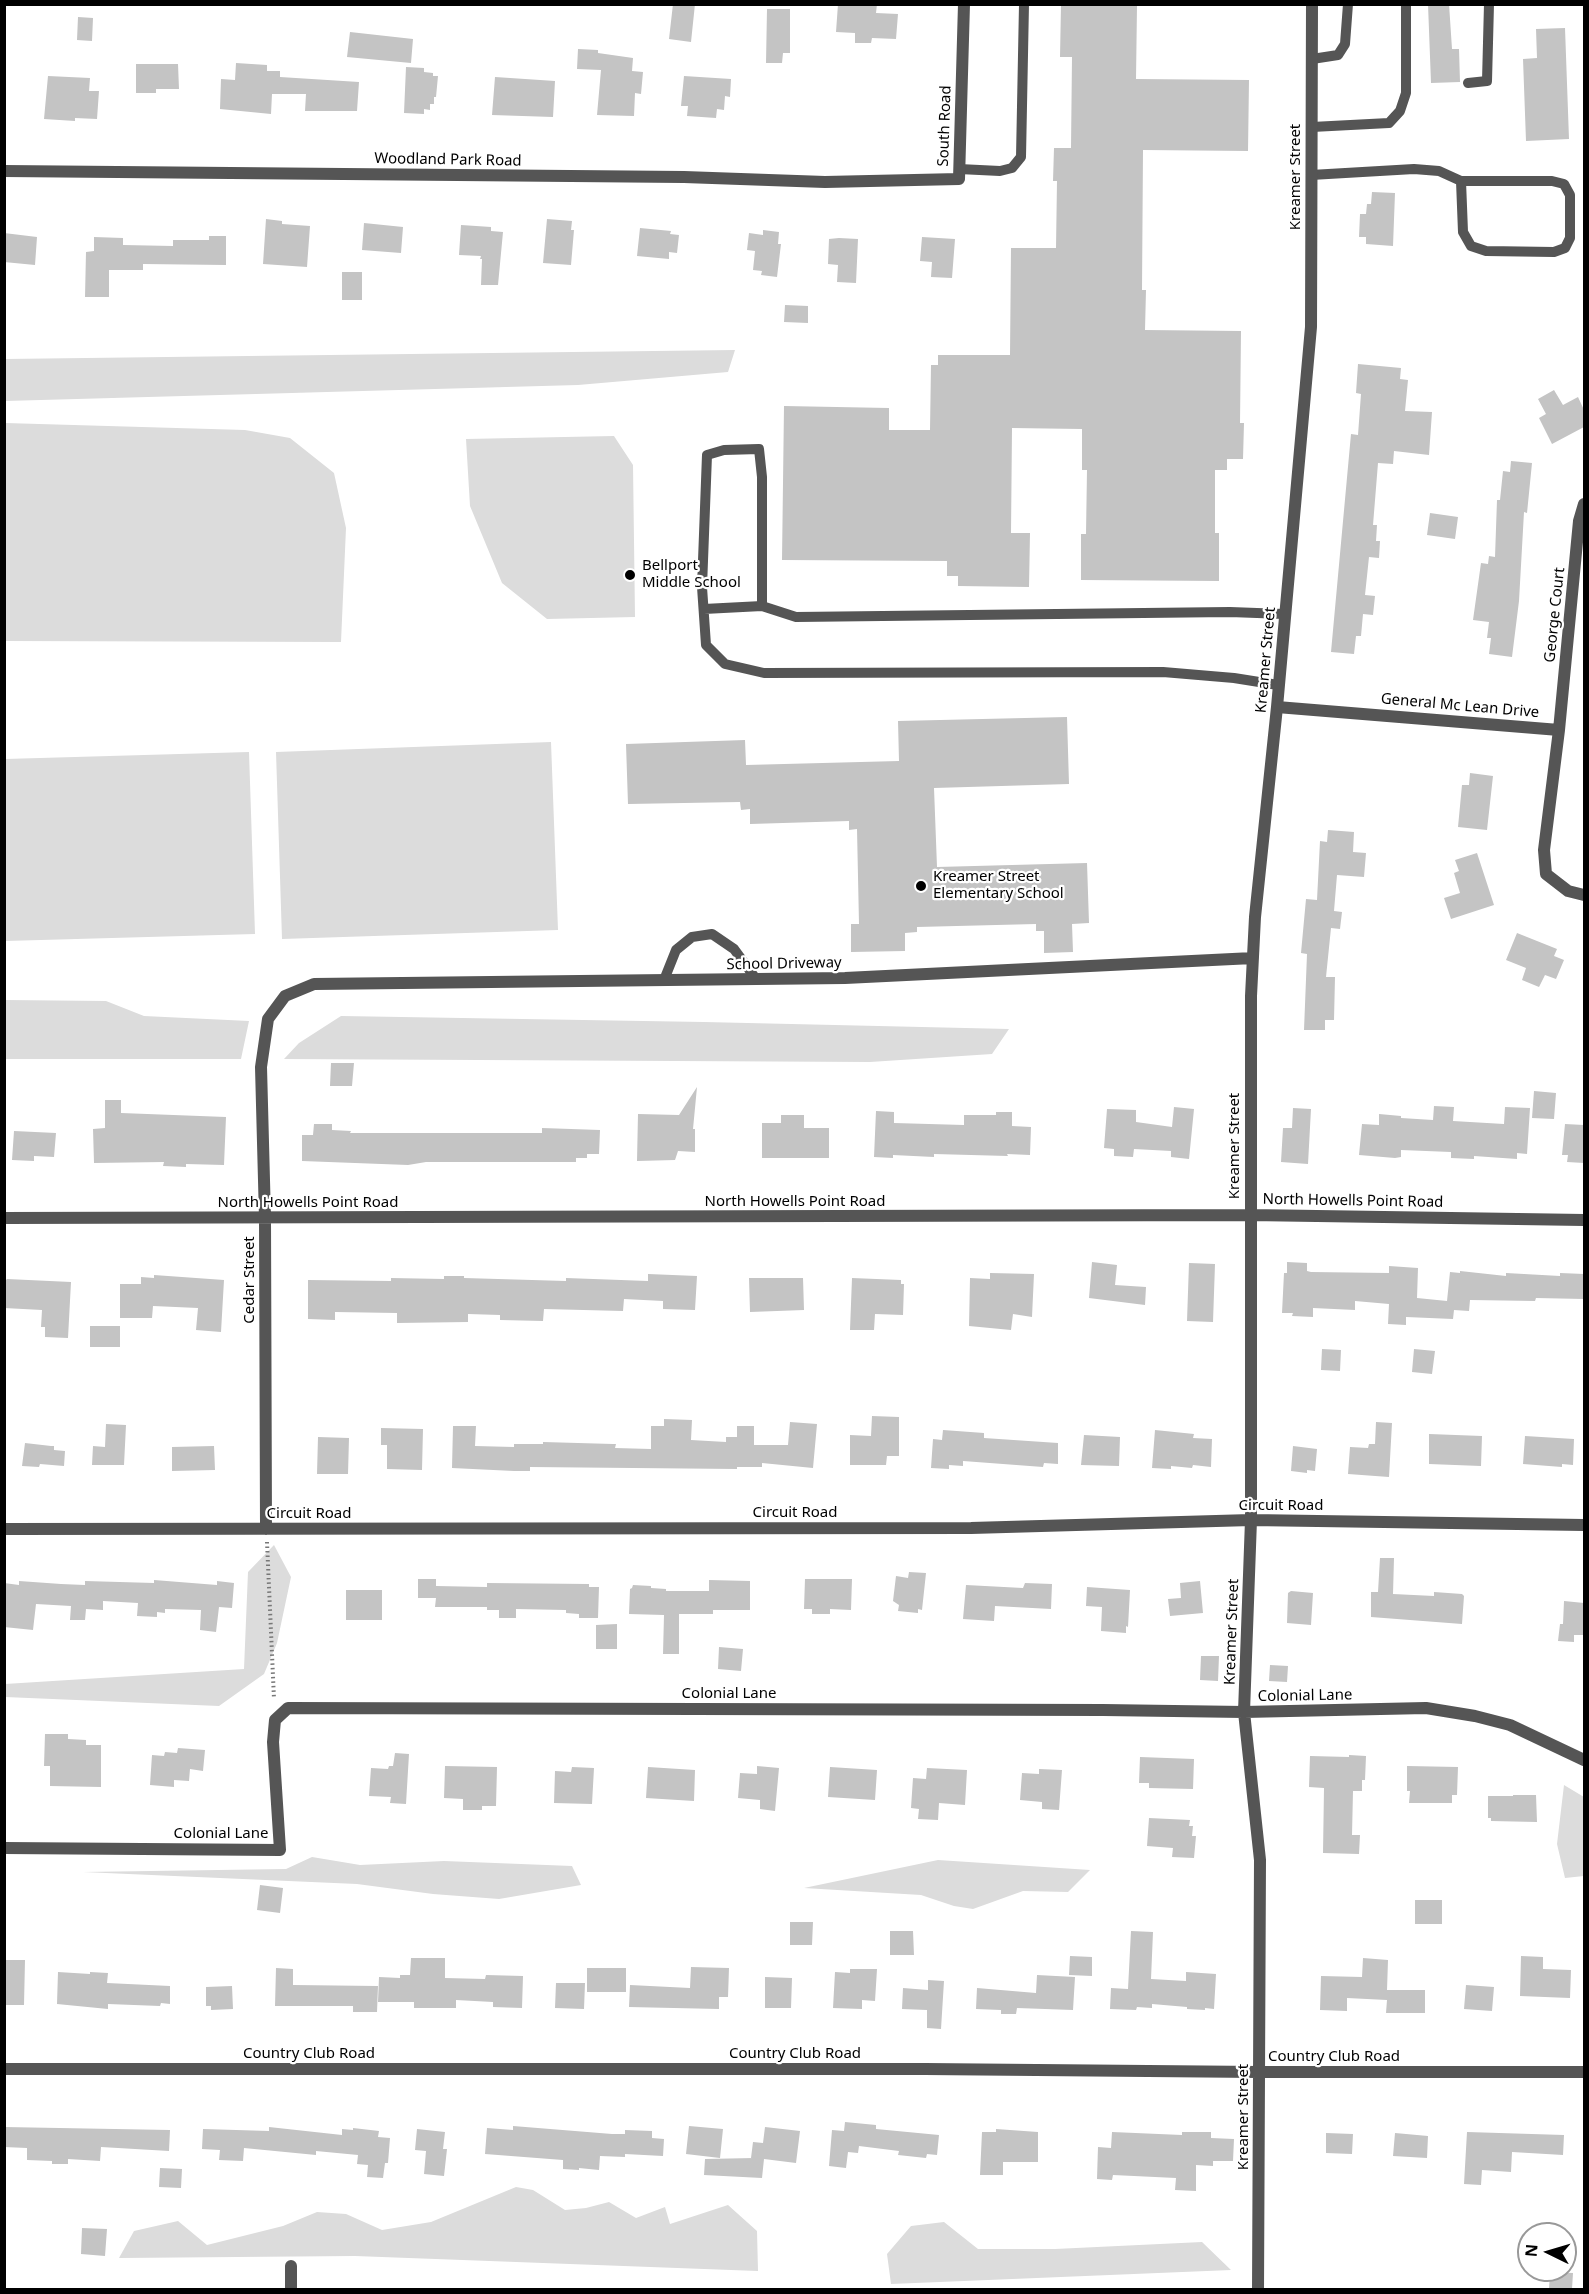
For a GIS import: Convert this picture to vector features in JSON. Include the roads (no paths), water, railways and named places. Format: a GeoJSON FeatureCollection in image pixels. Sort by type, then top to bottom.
{"type":"FeatureCollection","features":[{"type":"Feature","properties":{"kind":"street","name":"South Road"},"geometry":{"type":"LineString","coordinates":[[891,179],[959,179],[964,4]]}},
{"type":"Feature","properties":{"kind":"street","name":"Kreamer Street"},"geometry":{"type":"LineString","coordinates":[[1258,2289],[1260,1860],[1244,1712],[1251,1520],[1250,1215],[1253,958],[1311,327],[1312,4]]}},
{"type":"Feature","properties":{"kind":"street","name":"Woodland Park Road"},"geometry":{"type":"LineString","coordinates":[[4,171],[684,177],[825,182],[891,179]]}},
{"type":"Feature","properties":{"kind":"street","name":"George Court"},"geometry":{"type":"LineString","coordinates":[[1559,730],[1579,521],[1584,504]]}},
{"type":"Feature","properties":{"kind":"street","name":"General Mc Lean Drive"},"geometry":{"type":"LineString","coordinates":[[1277,707],[1559,730],[1544,850],[1546,874],[1568,891],[1584,895]]}},
{"type":"Feature","properties":{"kind":"street","name":"School Driveway"},"geometry":{"type":"LineString","coordinates":[[315,984],[845,978],[1253,958]]}},
{"type":"Feature","properties":{"kind":"street","name":"Cedar Street"},"geometry":{"type":"LineString","coordinates":[[266,1529],[265,1218],[261,1067],[268,1019],[285,996],[315,984]]}},
{"type":"Feature","properties":{"kind":"street","name":"North Howells Point Road"},"geometry":{"type":"LineString","coordinates":[[4,1218],[1250,1215],[1584,1220]]}},
{"type":"Feature","properties":{"kind":"street","name":"Circuit Road"},"geometry":{"type":"LineString","coordinates":[[4,1529],[971,1528],[1251,1520],[1584,1525]]}},
{"type":"Feature","properties":{"kind":"street","name":"Colonial Lane"},"geometry":{"type":"LineString","coordinates":[[4,1848],[280,1850],[273,1742],[275,1720],[288,1708],[1244,1712],[1426,1708],[1475,1716],[1510,1725],[1584,1760]]}},
{"type":"Feature","properties":{"kind":"street","name":"Country Club Road"},"geometry":{"type":"LineString","coordinates":[[4,2069],[925,2068],[1259,2072],[1584,2072]]}},
{"type":"Feature","properties":{"kind":"street"},"geometry":{"type":"LineString","coordinates":[[291,2266],[291,2289]]}},
{"type":"Feature","properties":{"kind":"lane"},"geometry":{"type":"LineString","coordinates":[[959,169],[1000,171],[1012,168],[1021,157],[1024,4]]}},
{"type":"Feature","properties":{"kind":"lane"},"geometry":{"type":"LineString","coordinates":[[1312,59],[1338,55],[1345,44],[1348,4]]}},
{"type":"Feature","properties":{"kind":"lane"},"geometry":{"type":"LineString","coordinates":[[1312,127],[1389,123],[1400,111],[1406,93],[1406,4]]}},
{"type":"Feature","properties":{"kind":"lane"},"geometry":{"type":"LineString","coordinates":[[1468,83],[1487,81],[1489,4]]}},
{"type":"Feature","properties":{"kind":"lane"},"geometry":{"type":"LineString","coordinates":[[1311,175],[1414,169],[1439,171],[1461,181],[1552,181],[1564,184],[1570,195],[1570,238],[1565,248],[1554,252],[1485,250],[1470,246],[1463,232],[1461,181]]}},
{"type":"Feature","properties":{"kind":"lane"},"geometry":{"type":"LineString","coordinates":[[762,606],[762,477],[759,449],[724,450],[707,455],[702,587],[706,645],[725,664],[764,673],[1163,672],[1234,678],[1278,685]]}},
{"type":"Feature","properties":{"kind":"lane"},"geometry":{"type":"LineString","coordinates":[[704,609],[762,606],[796,617],[1230,612],[1284,614]]}},
{"type":"Feature","properties":{"kind":"lane"},"geometry":{"type":"LineString","coordinates":[[664,980],[676,950],[692,937],[712,934],[734,949],[756,980]]}},
{"type":"Feature","properties":{"kind":"place","name":"Bellport Middle School"},"geometry":{"type":"Point","coordinates":[630,575]}},
{"type":"Feature","properties":{"kind":"place","name":"Kreamer Street Elementary School"},"geometry":{"type":"Point","coordinates":[921,886]}}]}
